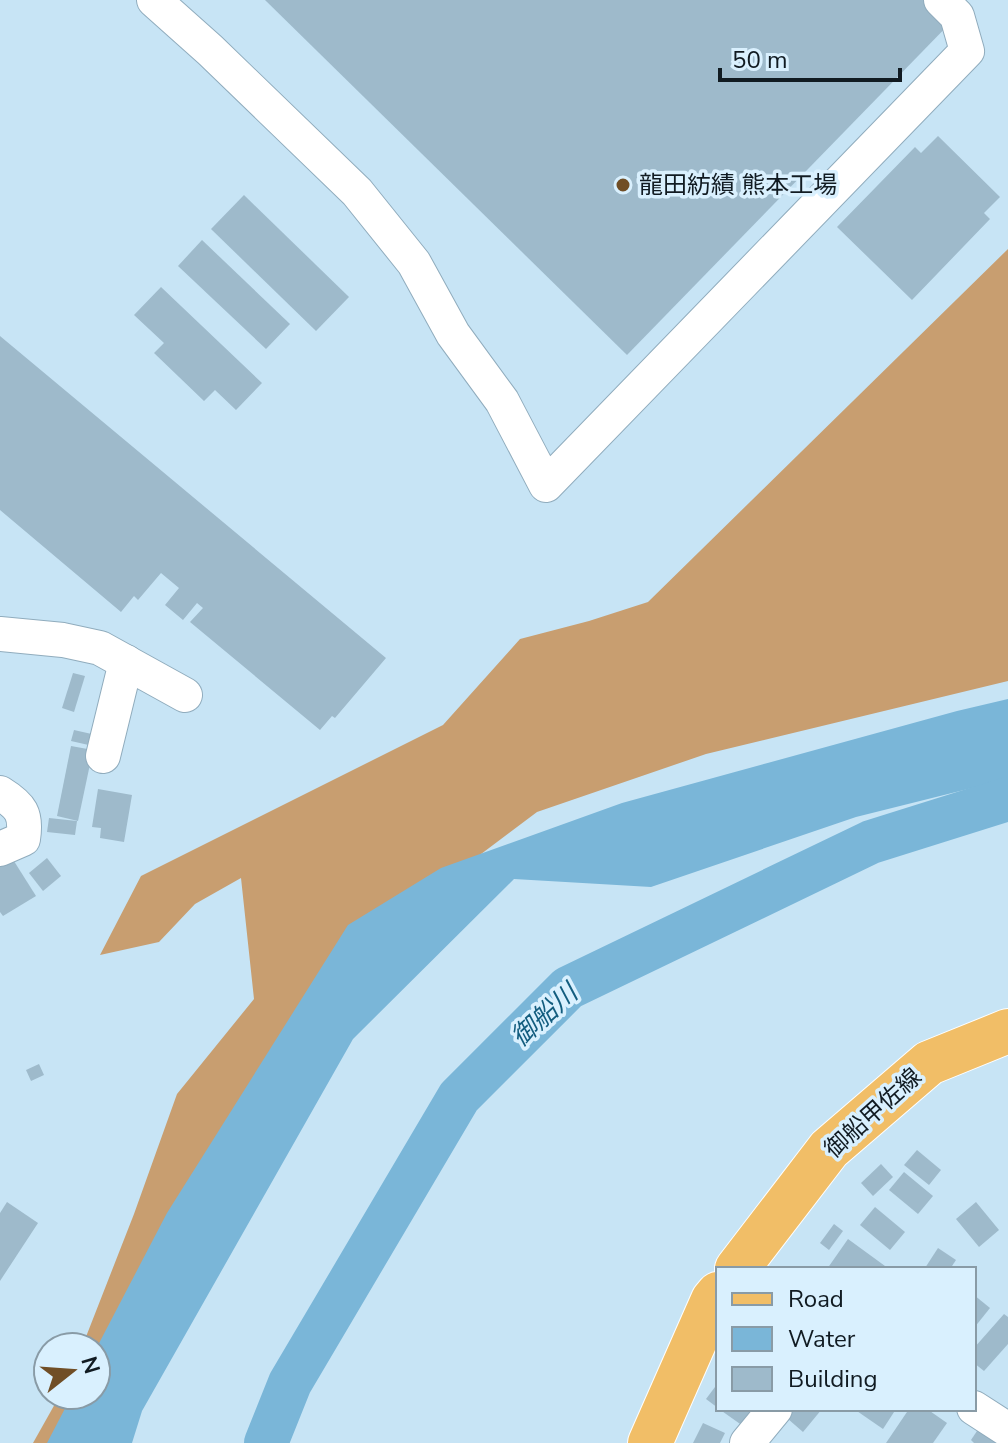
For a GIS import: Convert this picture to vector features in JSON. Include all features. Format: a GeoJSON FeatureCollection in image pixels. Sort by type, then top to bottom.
{"type":"FeatureCollection","features":[{"type":"Feature","properties":{"kind":"main road","name":"御船甲佐線"},"geometry":{"type":"LineString","coordinates":[[739,1267],[829,1149],[929,1063],[1008,1031]]}},
{"type":"Feature","properties":{"kind":"main road"},"geometry":{"type":"LineString","coordinates":[[650,1443],[716,1296]]}},
{"type":"Feature","properties":{"kind":"street"},"geometry":{"type":"LineString","coordinates":[[154,0],[346,181],[376,215],[414,263],[453,334],[502,401],[546,485],[967,51],[957,16],[941,0]]}},
{"type":"Feature","properties":{"kind":"street"},"geometry":{"type":"LineString","coordinates":[[0,634],[63,640],[100,648],[185,695]]}},
{"type":"Feature","properties":{"kind":"street"},"geometry":{"type":"LineString","coordinates":[[103,756],[126,662]]}},
{"type":"Feature","properties":{"kind":"street"},"geometry":{"type":"LineString","coordinates":[[0,793],[16,804],[26,823],[23,839],[0,849]]}},
{"type":"Feature","properties":{"kind":"street"},"geometry":{"type":"LineString","coordinates":[[976,1409],[1008,1430]]}},
{"type":"Feature","properties":{"kind":"street"},"geometry":{"type":"LineString","coordinates":[[747,1443],[773,1411]]}},
{"type":"Feature","properties":{"kind":"shaded area"},"geometry":{"type":"Polygon","coordinates":[[[1008,249],[1008,681],[706,754],[537,812],[360,945],[98,1443],[33,1443],[51,1411],[112,1411],[112,1331],[88,1331],[177,1094],[254,999],[241,878],[195,904],[159,942],[100,955],[141,876],[443,725],[520,639],[648,602],[1008,249]]]}},
{"type":"Feature","properties":{"kind":"water"},"geometry":{"type":"Polygon","coordinates":[[[1008,699],[1008,779],[856,817],[651,887],[514,879],[353,1039],[142,1411],[132,1443],[47,1443],[64,1411],[112,1411],[112,1331],[105,1331],[167,1213],[348,925],[441,868],[622,803],[1008,699]]]}},
{"type":"Feature","properties":{"kind":"building","name":"龍田紡績 熊本工場"},"geometry":{"type":"Polygon","coordinates":[[[265,0],[941,0],[957,16],[627,355],[265,0]]]}},
{"type":"Feature","properties":{"kind":"building"},"geometry":{"type":"Polygon","coordinates":[[[938,136],[1000,197],[984,213],[990,219],[912,300],[837,227],[915,147],[921,153],[938,136]]]}},
{"type":"Feature","properties":{"kind":"building"},"geometry":{"type":"Polygon","coordinates":[[[244,195],[349,297],[316,331],[211,229],[244,195]]]}},
{"type":"Feature","properties":{"kind":"building"},"geometry":{"type":"Polygon","coordinates":[[[202,240],[290,324],[266,349],[178,266],[202,240]]]}},
{"type":"Feature","properties":{"kind":"building"},"geometry":{"type":"Polygon","coordinates":[[[161,287],[262,383],[236,410],[215,390],[204,401],[154,353],[164,343],[134,315],[161,287]]]}},
{"type":"Feature","properties":{"kind":"building"},"geometry":{"type":"Polygon","coordinates":[[[0,336],[386,658],[335,718],[332,716],[320,730],[190,622],[203,608],[197,603],[183,620],[165,605],[179,588],[161,573],[138,600],[134,596],[121,612],[0,510],[0,336]]]}},
{"type":"Feature","properties":{"kind":"building"},"geometry":{"type":"Polygon","coordinates":[[[73,673],[85,676],[74,712],[62,708],[73,673]]]}},
{"type":"Feature","properties":{"kind":"building"},"geometry":{"type":"Polygon","coordinates":[[[74,730],[96,735],[93,746],[71,741],[74,730]]]}},
{"type":"Feature","properties":{"kind":"building"},"geometry":{"type":"Polygon","coordinates":[[[71,746],[93,750],[78,821],[57,816],[71,746]]]}},
{"type":"Feature","properties":{"kind":"building"},"geometry":{"type":"Polygon","coordinates":[[[98,789],[132,795],[124,842],[100,838],[101,828],[92,827],[98,789]]]}},
{"type":"Feature","properties":{"kind":"building"},"geometry":{"type":"Polygon","coordinates":[[[49,818],[77,821],[75,835],[47,832],[49,818]]]}},
{"type":"Feature","properties":{"kind":"building"},"geometry":{"type":"Polygon","coordinates":[[[12,858],[36,896],[3,916],[0,912],[0,865],[12,858]]]}},
{"type":"Feature","properties":{"kind":"building"},"geometry":{"type":"Polygon","coordinates":[[[47,858],[61,876],[43,891],[29,873],[47,858]]]}},
{"type":"Feature","properties":{"kind":"building"},"geometry":{"type":"Polygon","coordinates":[[[39,1064],[44,1075],[31,1081],[26,1070],[39,1064]]]}},
{"type":"Feature","properties":{"kind":"building"},"geometry":{"type":"Polygon","coordinates":[[[917,1150],[941,1170],[929,1185],[904,1165],[917,1150]]]}},
{"type":"Feature","properties":{"kind":"building"},"geometry":{"type":"Polygon","coordinates":[[[881,1164],[893,1177],[873,1196],[861,1183],[881,1164]]]}},
{"type":"Feature","properties":{"kind":"building"},"geometry":{"type":"Polygon","coordinates":[[[904,1172],[933,1196],[918,1214],[889,1190],[904,1172]]]}},
{"type":"Feature","properties":{"kind":"building"},"geometry":{"type":"Polygon","coordinates":[[[7,1202],[38,1223],[0,1281],[0,1213],[7,1202]]]}},
{"type":"Feature","properties":{"kind":"building"},"geometry":{"type":"Polygon","coordinates":[[[976,1202],[999,1230],[979,1247],[956,1219],[976,1202]]]}},
{"type":"Feature","properties":{"kind":"building"},"geometry":{"type":"Polygon","coordinates":[[[875,1207],[905,1232],[890,1250],[860,1225],[875,1207]]]}},
{"type":"Feature","properties":{"kind":"building"},"geometry":{"type":"Polygon","coordinates":[[[834,1224],[843,1231],[829,1250],[820,1243],[834,1224]]]}},
{"type":"Feature","properties":{"kind":"building"},"geometry":{"type":"Polygon","coordinates":[[[848,1239],[887,1267],[828,1267],[848,1239]]]}},
{"type":"Feature","properties":{"kind":"building"},"geometry":{"type":"Polygon","coordinates":[[[938,1248],[956,1260],[951,1267],[926,1267],[938,1248]]]}},
{"type":"Feature","properties":{"kind":"building"},"geometry":{"type":"Polygon","coordinates":[[[976,1297],[990,1308],[976,1326],[976,1297]]]}},
{"type":"Feature","properties":{"kind":"building"},"geometry":{"type":"Polygon","coordinates":[[[1004,1314],[1008,1317],[1008,1344],[984,1371],[976,1365],[976,1346],[1004,1314]]]}},
{"type":"Feature","properties":{"kind":"building"},"geometry":{"type":"Polygon","coordinates":[[[716,1386],[716,1406],[706,1399],[716,1386]]]}},
{"type":"Feature","properties":{"kind":"building"},"geometry":{"type":"Polygon","coordinates":[[[722,1411],[754,1411],[743,1426],[722,1411]]]}},
{"type":"Feature","properties":{"kind":"building"},"geometry":{"type":"Polygon","coordinates":[[[781,1411],[820,1411],[803,1432],[781,1411]]]}},
{"type":"Feature","properties":{"kind":"building"},"geometry":{"type":"Polygon","coordinates":[[[857,1411],[895,1411],[883,1429],[857,1411]]]}},
{"type":"Feature","properties":{"kind":"building"},"geometry":{"type":"Polygon","coordinates":[[[908,1411],[930,1411],[947,1423],[933,1443],[886,1443],[908,1411]]]}},
{"type":"Feature","properties":{"kind":"building"},"geometry":{"type":"Polygon","coordinates":[[[703,1423],[725,1433],[720,1443],[693,1443],[703,1423]]]}},
{"type":"Feature","properties":{"kind":"building"},"geometry":{"type":"Polygon","coordinates":[[[979,1428],[1002,1443],[974,1443],[971,1440],[979,1428]]]}},
{"type":"Feature","properties":{"kind":"waterway","name":"御船川"},"geometry":{"type":"LineString","coordinates":[[266,1443],[290,1383],[459,1097],[568,988],[871,842],[1008,799]]}},
{"type":"Feature","properties":{"kind":"place","name":"龍田紡績 熊本工場"},"geometry":{"type":"Point","coordinates":[623,185]}}]}
